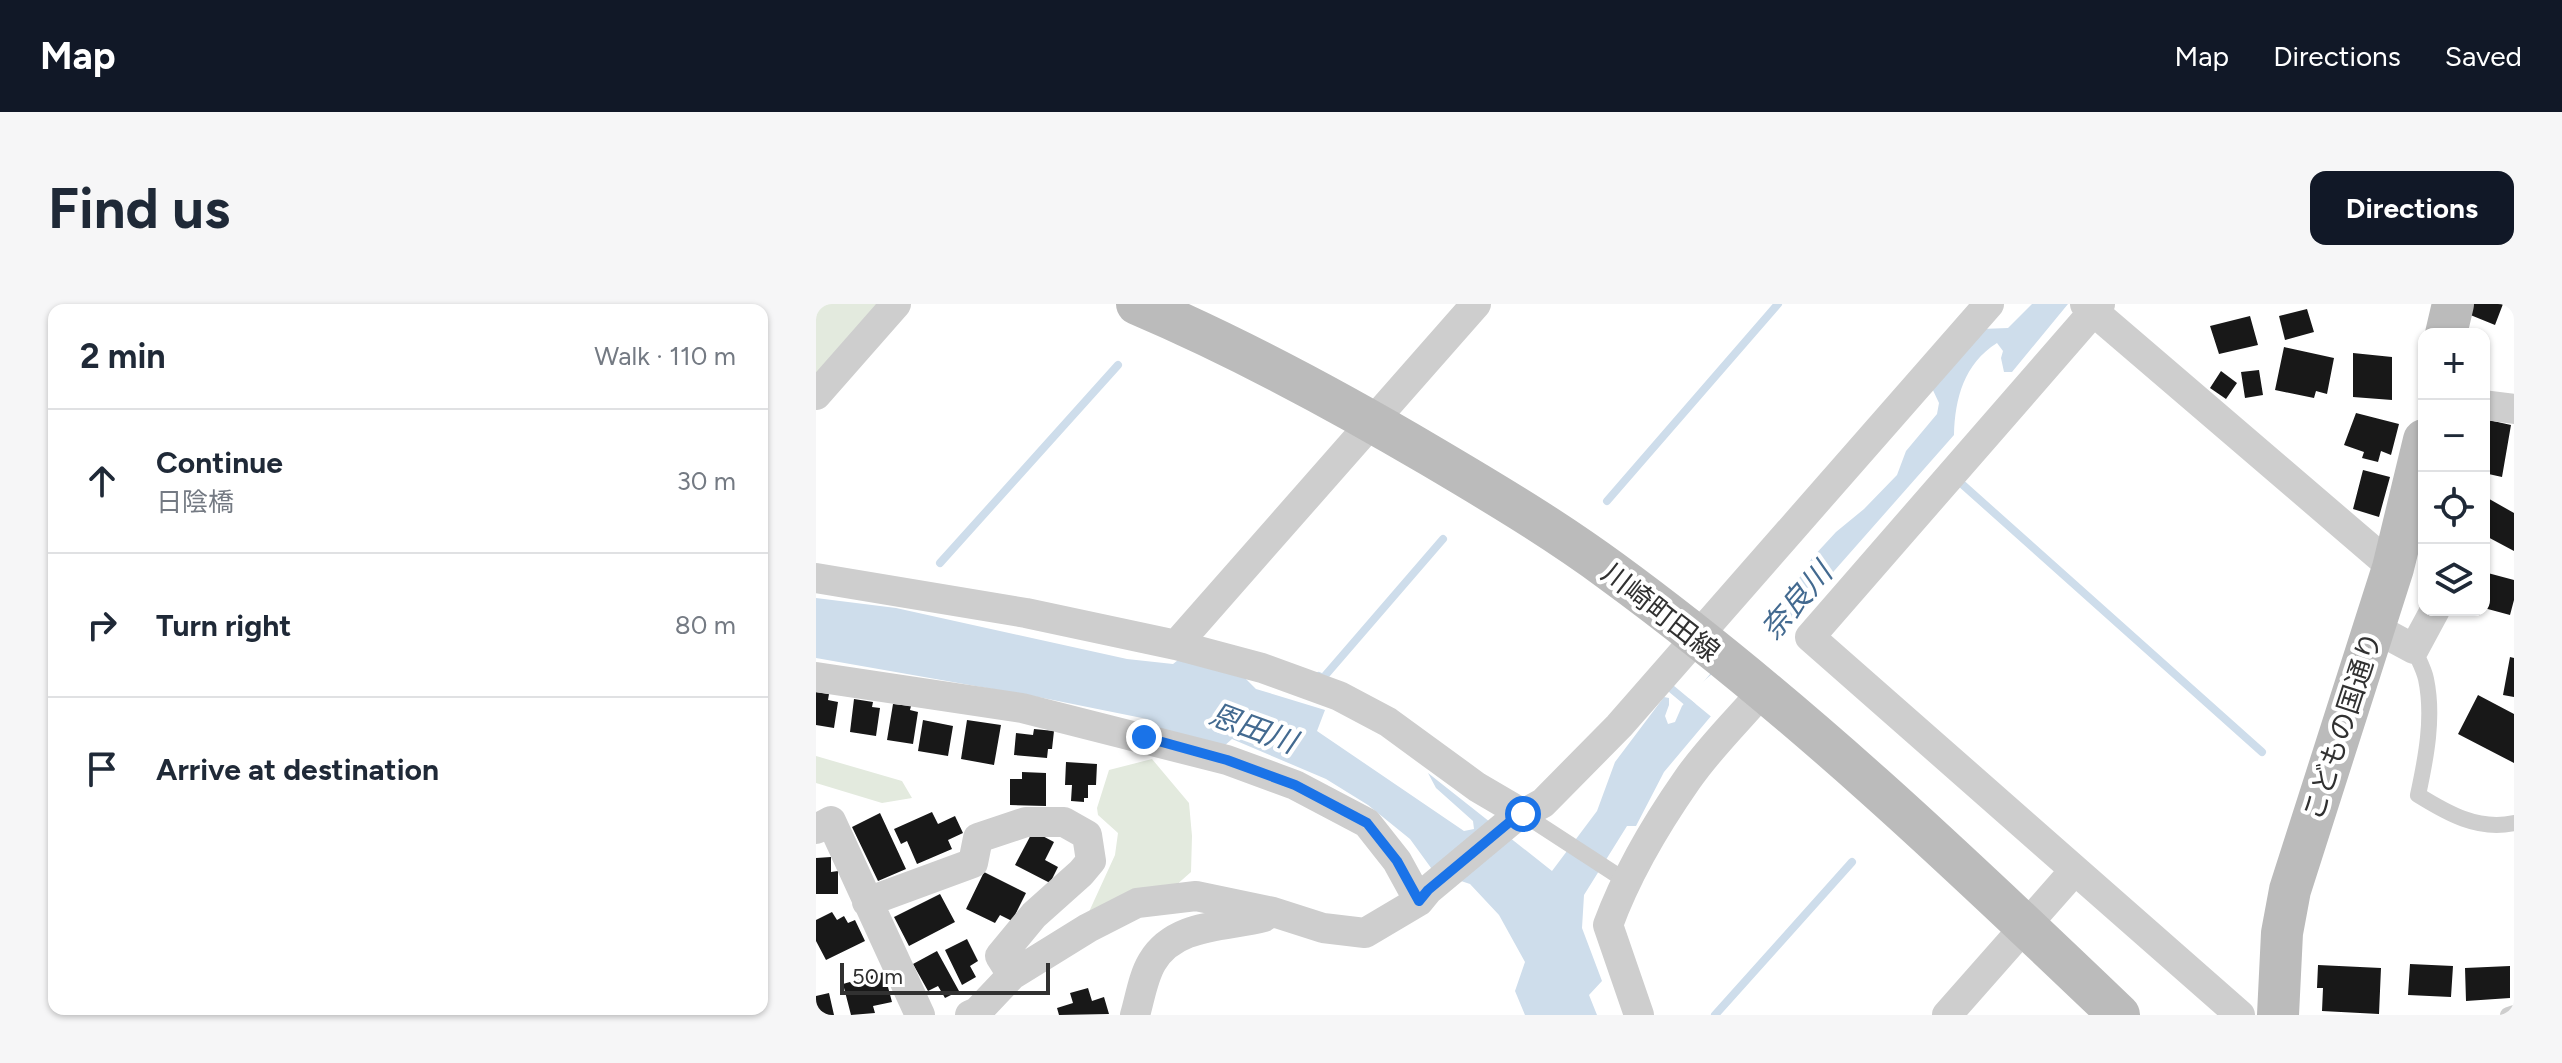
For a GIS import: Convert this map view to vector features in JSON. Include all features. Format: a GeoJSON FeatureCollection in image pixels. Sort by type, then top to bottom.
{"type":"FeatureCollection","features":[{"type":"Feature","properties":{"kind":"main road","name":"川崎町田線"},"geometry":{"type":"LineString","coordinates":[[1137,304],[1373,421],[1495,494],[1585,554],[1760,688],[1895,804],[2119,1015]]}},
{"type":"Feature","properties":{"kind":"main road"},"geometry":{"type":"LineString","coordinates":[[2447,328],[2453,304]]}},
{"type":"Feature","properties":{"kind":"main road","name":"こどもの国通り"},"geometry":{"type":"LineString","coordinates":[[2278,1015],[2282,933],[2290,890],[2375,628],[2418,465]]}},
{"type":"Feature","properties":{"kind":"street"},"geometry":{"type":"LineString","coordinates":[[816,395],[896,304]]}},
{"type":"Feature","properties":{"kind":"street"},"geometry":{"type":"LineString","coordinates":[[1176,645],[1476,304]]}},
{"type":"Feature","properties":{"kind":"street"},"geometry":{"type":"LineString","coordinates":[[970,1015],[977,1012],[1012,975],[1088,928],[1137,903],[1196,896],[1273,912],[1323,928],[1365,933],[1424,896],[1567,782],[1698,640],[1989,304]]}},
{"type":"Feature","properties":{"kind":"street"},"geometry":{"type":"LineString","coordinates":[[2240,1015],[1810,637],[2093,307],[2393,568]]}},
{"type":"Feature","properties":{"kind":"street"},"geometry":{"type":"LineString","coordinates":[[2490,406],[2514,409]]}},
{"type":"Feature","properties":{"kind":"street"},"geometry":{"type":"LineString","coordinates":[[816,578],[1026,613],[1176,645],[1262,668],[1339,696],[1388,722],[1524,819]]}},
{"type":"Feature","properties":{"kind":"street"},"geometry":{"type":"LineString","coordinates":[[2375,628],[2414,649],[2432,616]]}},
{"type":"Feature","properties":{"kind":"street"},"geometry":{"type":"LineString","coordinates":[[816,677],[1022,708],[1227,760],[1295,785],[1367,823],[1424,896]]}},
{"type":"Feature","properties":{"kind":"street"},"geometry":{"type":"LineString","coordinates":[[1639,1015],[1608,925],[1622,878],[1688,779],[1760,688]]}},
{"type":"Feature","properties":{"kind":"street"},"geometry":{"type":"LineString","coordinates":[[816,829],[831,821],[920,1015]]}},
{"type":"Feature","properties":{"kind":"street"},"geometry":{"type":"LineString","coordinates":[[867,902],[973,863],[978,838],[1026,822],[1064,822],[1087,835],[1091,861],[1034,915],[1000,956],[1012,975]]}},
{"type":"Feature","properties":{"kind":"street"},"geometry":{"type":"LineString","coordinates":[[1947,1015],[2074,871]]}},
{"type":"Feature","properties":{"kind":"street"},"geometry":{"type":"LineString","coordinates":[[1135,1015],[1152,963],[1165,946],[1187,933],[1261,918],[1273,912]]}},
{"type":"Feature","properties":{"kind":"lane"},"geometry":{"type":"LineString","coordinates":[[2414,649],[2426,678],[2429,716],[2425,763],[2418,795],[2453,817],[2498,826],[2514,823]]}},
{"type":"Feature","properties":{"kind":"lane"},"geometry":{"type":"LineString","coordinates":[[1524,819],[1622,878]]}},
{"type":"Feature","properties":{"kind":"lane"},"geometry":{"type":"LineString","coordinates":[[2508,1015],[2514,1013]]}},
{"type":"Feature","properties":{"kind":"shaded area"},"geometry":{"type":"Polygon","coordinates":[[[822,304],[879,304],[816,375],[816,311],[822,304]]]}},
{"type":"Feature","properties":{"kind":"shaded area"},"geometry":{"type":"Polygon","coordinates":[[[816,756],[902,781],[912,798],[882,803],[816,783],[816,756]]]}},
{"type":"Feature","properties":{"kind":"shaded area"},"geometry":{"type":"Polygon","coordinates":[[[1152,759],[1189,803],[1191,872],[1174,887],[1088,914],[1115,855],[1118,833],[1098,815],[1097,808],[1109,770],[1152,759]]]}},
{"type":"Feature","properties":{"kind":"water"},"geometry":{"type":"Polygon","coordinates":[[[2032,304],[2068,304],[2012,372],[2004,372],[2003,351],[1997,343],[1976,361],[1959,395],[1954,435],[1812,596],[1664,772],[1636,826],[1627,826],[1584,895],[1582,928],[1602,981],[1589,995],[1597,1015],[1525,1015],[1515,991],[1525,962],[1499,915],[1470,884],[1434,872],[1410,839],[1368,805],[1326,779],[1232,739],[1223,747],[1159,731],[1147,719],[816,658],[816,598],[896,608],[1127,659],[1173,664],[1182,657],[1243,676],[1256,689],[1325,710],[1317,731],[1464,831],[1474,829],[1473,821],[1436,788],[1428,773],[1552,871],[1597,811],[1615,762],[1664,697],[1669,698],[1665,716],[1668,724],[1675,722],[1682,706],[1741,639],[1782,605],[1812,558],[1897,475],[1906,451],[1937,414],[1939,403],[1931,386],[1981,329],[2008,328],[2032,304]]]}},
{"type":"Feature","properties":{"kind":"pier"},"geometry":{"type":"Polygon","coordinates":[[[1759,619],[1782,638],[1714,719],[1686,696],[1719,668],[1738,637],[1759,619]]]}},
{"type":"Feature","properties":{"kind":"building"},"geometry":{"type":"Polygon","coordinates":[[[2471,304],[2503,304],[2495,325],[2468,314],[2471,304]]]}},
{"type":"Feature","properties":{"kind":"building"},"geometry":{"type":"Polygon","coordinates":[[[2307,309],[2314,332],[2285,340],[2279,316],[2307,309]]]}},
{"type":"Feature","properties":{"kind":"building"},"geometry":{"type":"Polygon","coordinates":[[[2250,316],[2258,345],[2219,354],[2210,326],[2250,316]]]}},
{"type":"Feature","properties":{"kind":"building"},"geometry":{"type":"Polygon","coordinates":[[[2284,347],[2334,358],[2327,394],[2316,391],[2314,398],[2275,390],[2284,347]]]}},
{"type":"Feature","properties":{"kind":"building"},"geometry":{"type":"Polygon","coordinates":[[[2353,353],[2392,357],[2392,400],[2353,397],[2353,353]]]}},
{"type":"Feature","properties":{"kind":"building"},"geometry":{"type":"Polygon","coordinates":[[[2259,370],[2263,395],[2245,398],[2241,372],[2259,370]]]}},
{"type":"Feature","properties":{"kind":"building"},"geometry":{"type":"Polygon","coordinates":[[[2221,371],[2237,383],[2226,399],[2210,388],[2221,371]]]}},
{"type":"Feature","properties":{"kind":"building"},"geometry":{"type":"Polygon","coordinates":[[[2356,413],[2399,424],[2391,455],[2381,451],[2378,462],[2362,458],[2364,452],[2344,445],[2356,413]]]}},
{"type":"Feature","properties":{"kind":"building"},"geometry":{"type":"Polygon","coordinates":[[[2490,420],[2511,425],[2502,477],[2490,474],[2490,420]]]}},
{"type":"Feature","properties":{"kind":"building"},"geometry":{"type":"Polygon","coordinates":[[[2363,470],[2390,477],[2379,517],[2353,509],[2363,470]]]}},
{"type":"Feature","properties":{"kind":"building"},"geometry":{"type":"Polygon","coordinates":[[[2490,499],[2514,513],[2514,551],[2490,538],[2490,499]]]}},
{"type":"Feature","properties":{"kind":"building"},"geometry":{"type":"Polygon","coordinates":[[[2490,574],[2514,580],[2510,615],[2490,610],[2490,574]]]}},
{"type":"Feature","properties":{"kind":"building"},"geometry":{"type":"Polygon","coordinates":[[[2510,657],[2514,658],[2514,697],[2503,695],[2510,657]]]}},
{"type":"Feature","properties":{"kind":"building"},"geometry":{"type":"Polygon","coordinates":[[[816,692],[829,694],[828,700],[838,702],[834,728],[816,725],[816,692]]]}},
{"type":"Feature","properties":{"kind":"building"},"geometry":{"type":"Polygon","coordinates":[[[2478,695],[2514,714],[2514,763],[2458,734],[2478,695]]]}},
{"type":"Feature","properties":{"kind":"building"},"geometry":{"type":"Polygon","coordinates":[[[854,699],[873,702],[872,707],[880,708],[876,736],[850,732],[854,699]]]}},
{"type":"Feature","properties":{"kind":"building"},"geometry":{"type":"Polygon","coordinates":[[[893,704],[911,706],[910,710],[918,712],[913,744],[887,740],[893,704]]]}},
{"type":"Feature","properties":{"kind":"building"},"geometry":{"type":"Polygon","coordinates":[[[923,720],[953,726],[948,756],[918,751],[923,720]]]}},
{"type":"Feature","properties":{"kind":"building"},"geometry":{"type":"Polygon","coordinates":[[[967,720],[1001,725],[994,765],[961,759],[967,720]]]}},
{"type":"Feature","properties":{"kind":"building"},"geometry":{"type":"Polygon","coordinates":[[[1034,729],[1054,731],[1052,749],[1048,749],[1047,758],[1014,755],[1016,733],[1033,735],[1034,729]]]}},
{"type":"Feature","properties":{"kind":"building"},"geometry":{"type":"Polygon","coordinates":[[[1066,762],[1097,764],[1096,785],[1088,785],[1088,798],[1084,798],[1084,802],[1071,801],[1072,785],[1065,785],[1066,762]]]}},
{"type":"Feature","properties":{"kind":"building"},"geometry":{"type":"Polygon","coordinates":[[[1022,772],[1046,773],[1046,806],[1010,805],[1010,779],[1022,779],[1022,772]]]}},
{"type":"Feature","properties":{"kind":"building"},"geometry":{"type":"Polygon","coordinates":[[[932,812],[938,824],[955,816],[963,833],[948,840],[952,849],[917,864],[907,841],[901,844],[894,829],[932,812]]]}},
{"type":"Feature","properties":{"kind":"building"},"geometry":{"type":"Polygon","coordinates":[[[880,813],[906,869],[878,881],[852,827],[880,813]]]}},
{"type":"Feature","properties":{"kind":"building"},"geometry":{"type":"Polygon","coordinates":[[[1033,831],[1054,842],[1045,860],[1058,867],[1050,883],[1015,865],[1033,831]]]}},
{"type":"Feature","properties":{"kind":"building"},"geometry":{"type":"Polygon","coordinates":[[[831,857],[831,872],[838,871],[838,894],[816,894],[816,858],[831,857]]]}},
{"type":"Feature","properties":{"kind":"building"},"geometry":{"type":"Polygon","coordinates":[[[984,872],[1026,893],[1012,921],[1000,915],[995,923],[966,909],[984,872]]]}},
{"type":"Feature","properties":{"kind":"building"},"geometry":{"type":"Polygon","coordinates":[[[940,894],[955,922],[909,946],[894,917],[940,894]]]}},
{"type":"Feature","properties":{"kind":"building"},"geometry":{"type":"Polygon","coordinates":[[[832,912],[837,920],[844,916],[848,923],[855,920],[865,941],[826,960],[816,941],[816,920],[832,912]]]}},
{"type":"Feature","properties":{"kind":"building"},"geometry":{"type":"Polygon","coordinates":[[[967,939],[978,961],[970,966],[976,977],[962,985],[945,950],[967,939]]]}},
{"type":"Feature","properties":{"kind":"building"},"geometry":{"type":"Polygon","coordinates":[[[937,951],[959,991],[945,998],[938,986],[928,991],[913,964],[937,951]]]}},
{"type":"Feature","properties":{"kind":"building"},"geometry":{"type":"Polygon","coordinates":[[[2410,964],[2453,966],[2451,997],[2408,995],[2410,964]]]}},
{"type":"Feature","properties":{"kind":"building"},"geometry":{"type":"Polygon","coordinates":[[[2318,965],[2381,968],[2379,1014],[2322,1011],[2323,988],[2317,988],[2318,965]]]}},
{"type":"Feature","properties":{"kind":"building"},"geometry":{"type":"Polygon","coordinates":[[[2510,966],[2510,998],[2466,1001],[2465,968],[2510,966]]]}},
{"type":"Feature","properties":{"kind":"building"},"geometry":{"type":"Polygon","coordinates":[[[884,972],[892,1002],[873,1006],[875,1013],[851,1015],[843,984],[884,972]]]}},
{"type":"Feature","properties":{"kind":"building"},"geometry":{"type":"Polygon","coordinates":[[[1088,988],[1092,1001],[1104,997],[1109,1014],[1059,1015],[1057,1008],[1073,1003],[1070,993],[1088,988]]]}},
{"type":"Feature","properties":{"kind":"building"},"geometry":{"type":"Polygon","coordinates":[[[829,993],[834,1015],[816,1015],[816,996],[829,993]]]}},
{"type":"Feature","properties":{"kind":"waterway"},"geometry":{"type":"LineString","coordinates":[[1607,501],[1778,304]]}},
{"type":"Feature","properties":{"kind":"waterway"},"geometry":{"type":"LineString","coordinates":[[940,563],[1118,365]]}},
{"type":"Feature","properties":{"kind":"waterway"},"geometry":{"type":"LineString","coordinates":[[1963,485],[2262,752]]}},
{"type":"Feature","properties":{"kind":"waterway"},"geometry":{"type":"LineString","coordinates":[[1319,676],[1323,678],[1443,539]]}},
{"type":"Feature","properties":{"kind":"waterway"},"geometry":{"type":"LineString","coordinates":[[1668,686],[1692,706]]}},
{"type":"Feature","properties":{"kind":"waterway"},"geometry":{"type":"LineString","coordinates":[[1715,1015],[1852,862]]}},
{"type":"Feature","properties":{"kind":"route"},"geometry":{"type":"LineString","coordinates":[[1144,737],[1227,760],[1295,785],[1367,823],[1397,861],[1419,901],[1428,890],[1523,814]]}},
{"type":"Feature","properties":{"kind":"water label","name":"奈良川"},"geometry":{"type":"Point","coordinates":[1796,601]}},
{"type":"Feature","properties":{"kind":"water label","name":"恩田川"},"geometry":{"type":"Point","coordinates":[1253,728]}}]}
